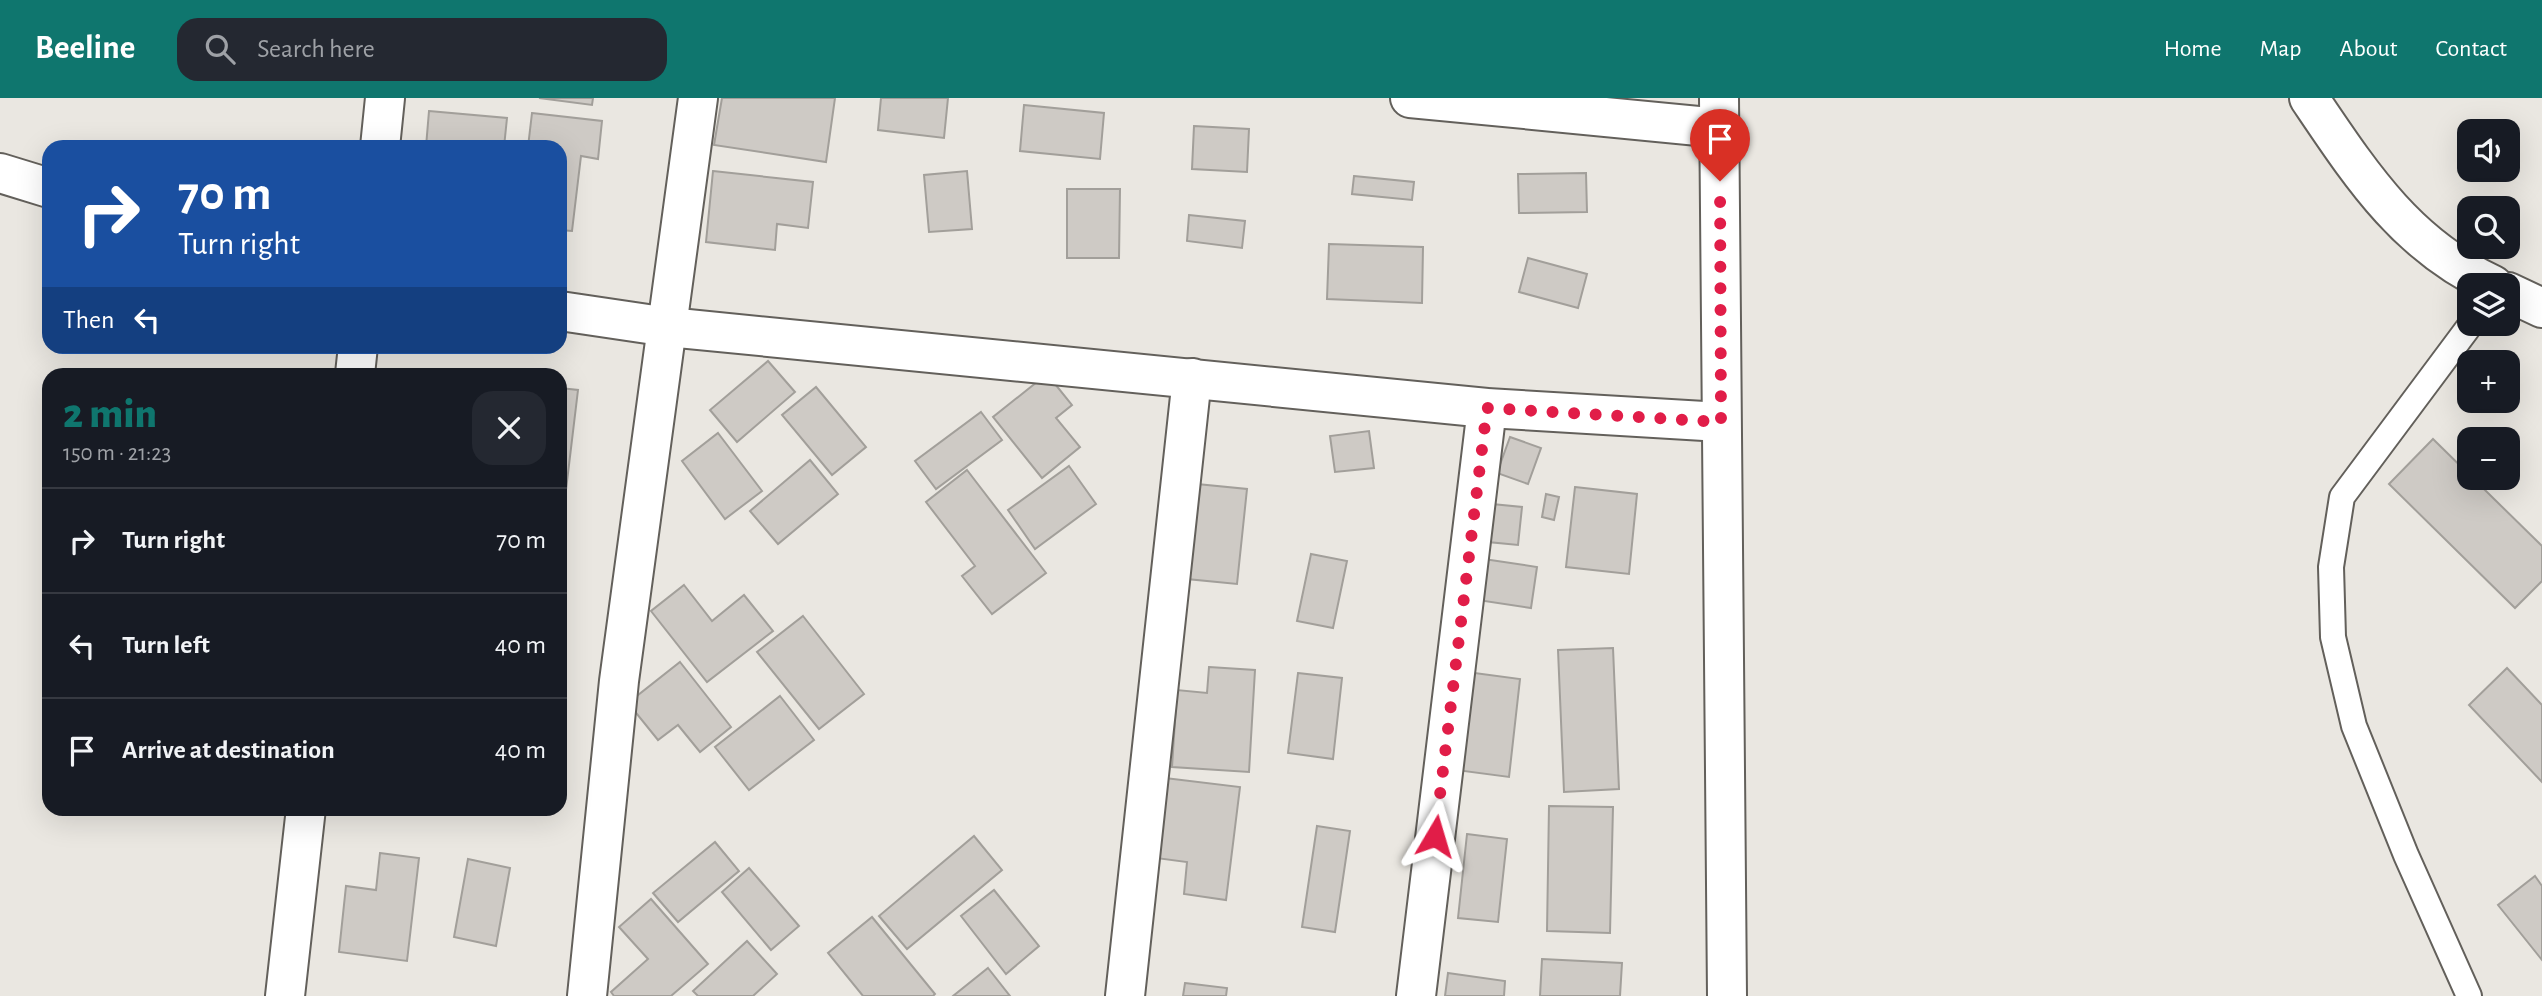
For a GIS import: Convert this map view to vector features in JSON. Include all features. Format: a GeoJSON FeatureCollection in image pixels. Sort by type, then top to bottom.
{"type":"FeatureCollection","features":[{"type":"Feature","properties":{"kind":"street"},"geometry":{"type":"LineString","coordinates":[[381,140],[385,98]]}},
{"type":"Feature","properties":{"kind":"street"},"geometry":{"type":"LineString","coordinates":[[587,996],[620,681],[698,98]]}},
{"type":"Feature","properties":{"kind":"street"},"geometry":{"type":"LineString","coordinates":[[1410,98],[1719,113],[1721,422],[1725,466],[1727,996]]}},
{"type":"Feature","properties":{"kind":"street"},"geometry":{"type":"LineString","coordinates":[[2309,98],[2358,170],[2413,235],[2469,273]]}},
{"type":"Feature","properties":{"kind":"street"},"geometry":{"type":"LineString","coordinates":[[0,173],[42,186]]}},
{"type":"Feature","properties":{"kind":"street"},"geometry":{"type":"LineString","coordinates":[[2520,298],[2542,308]]}},
{"type":"Feature","properties":{"kind":"street"},"geometry":{"type":"LineString","coordinates":[[567,312],[668,327],[1487,408],[1721,422]]}},
{"type":"Feature","properties":{"kind":"street"},"geometry":{"type":"LineString","coordinates":[[1125,996],[1192,378]]}},
{"type":"Feature","properties":{"kind":"street"},"geometry":{"type":"LineString","coordinates":[[1416,996],[1487,408]]}},
{"type":"Feature","properties":{"kind":"street"},"geometry":{"type":"LineString","coordinates":[[285,996],[305,816]]}},
{"type":"Feature","properties":{"kind":"lane"},"geometry":{"type":"LineString","coordinates":[[2463,336],[2342,497],[2331,567],[2333,637],[2354,726],[2406,855],[2469,996]]}},
{"type":"Feature","properties":{"kind":"building"},"geometry":{"type":"Polygon","coordinates":[[[539,98],[593,98],[592,105],[539,98]]]}},
{"type":"Feature","properties":{"kind":"building"},"geometry":{"type":"Polygon","coordinates":[[[722,98],[835,98],[826,162],[714,145],[722,98]]]}},
{"type":"Feature","properties":{"kind":"building"},"geometry":{"type":"Polygon","coordinates":[[[881,98],[948,98],[944,138],[878,130],[881,98]]]}},
{"type":"Feature","properties":{"kind":"building"},"geometry":{"type":"Polygon","coordinates":[[[1024,105],[1104,113],[1100,159],[1020,151],[1024,105]]]}},
{"type":"Feature","properties":{"kind":"building"},"geometry":{"type":"Polygon","coordinates":[[[429,111],[507,118],[505,140],[427,140],[429,111]]]}},
{"type":"Feature","properties":{"kind":"building"},"geometry":{"type":"Polygon","coordinates":[[[532,113],[602,121],[598,159],[581,156],[572,231],[567,231],[567,140],[529,140],[532,113]]]}},
{"type":"Feature","properties":{"kind":"building"},"geometry":{"type":"Polygon","coordinates":[[[1194,126],[1249,129],[1247,172],[1192,169],[1194,126]]]}},
{"type":"Feature","properties":{"kind":"building"},"geometry":{"type":"Polygon","coordinates":[[[713,171],[813,182],[808,228],[777,224],[775,250],[706,242],[713,171]]]}},
{"type":"Feature","properties":{"kind":"building"},"geometry":{"type":"Polygon","coordinates":[[[967,171],[972,229],[929,232],[924,175],[967,171]]]}},
{"type":"Feature","properties":{"kind":"building"},"geometry":{"type":"Polygon","coordinates":[[[1586,173],[1587,212],[1519,213],[1518,174],[1586,173]]]}},
{"type":"Feature","properties":{"kind":"building"},"geometry":{"type":"Polygon","coordinates":[[[1354,176],[1414,182],[1412,200],[1352,194],[1354,176]]]}},
{"type":"Feature","properties":{"kind":"building"},"geometry":{"type":"Polygon","coordinates":[[[1067,189],[1120,189],[1119,258],[1067,258],[1067,189]]]}},
{"type":"Feature","properties":{"kind":"building"},"geometry":{"type":"Polygon","coordinates":[[[1189,215],[1245,221],[1242,248],[1187,241],[1189,215]]]}},
{"type":"Feature","properties":{"kind":"building"},"geometry":{"type":"Polygon","coordinates":[[[1329,244],[1423,247],[1422,303],[1327,299],[1329,244]]]}},
{"type":"Feature","properties":{"kind":"building"},"geometry":{"type":"Polygon","coordinates":[[[1528,258],[1587,274],[1578,308],[1519,292],[1528,258]]]}},
{"type":"Feature","properties":{"kind":"building"},"geometry":{"type":"Polygon","coordinates":[[[768,361],[795,392],[737,442],[710,410],[768,361]]]}},
{"type":"Feature","properties":{"kind":"building"},"geometry":{"type":"Polygon","coordinates":[[[1047,374],[1072,405],[1056,418],[1080,447],[1042,478],[993,417],[1047,374]]]}},
{"type":"Feature","properties":{"kind":"building"},"geometry":{"type":"Polygon","coordinates":[[[816,387],[866,447],[832,475],[782,415],[816,387]]]}},
{"type":"Feature","properties":{"kind":"building"},"geometry":{"type":"Polygon","coordinates":[[[567,389],[578,390],[567,481],[567,389]]]}},
{"type":"Feature","properties":{"kind":"building"},"geometry":{"type":"Polygon","coordinates":[[[981,412],[1002,440],[936,489],[915,461],[981,412]]]}},
{"type":"Feature","properties":{"kind":"building"},"geometry":{"type":"Polygon","coordinates":[[[1369,431],[1374,468],[1335,472],[1330,436],[1369,431]]]}},
{"type":"Feature","properties":{"kind":"building"},"geometry":{"type":"Polygon","coordinates":[[[718,433],[762,491],[725,519],[682,461],[718,433]]]}},
{"type":"Feature","properties":{"kind":"building"},"geometry":{"type":"Polygon","coordinates":[[[1510,437],[1541,448],[1528,484],[1497,473],[1510,437]]]}},
{"type":"Feature","properties":{"kind":"building"},"geometry":{"type":"Polygon","coordinates":[[[2433,439],[2457,463],[2457,490],[2485,490],[2542,546],[2542,581],[2515,608],[2389,484],[2433,439]]]}},
{"type":"Feature","properties":{"kind":"building"},"geometry":{"type":"Polygon","coordinates":[[[810,460],[838,494],[778,544],[750,511],[810,460]]]}},
{"type":"Feature","properties":{"kind":"building"},"geometry":{"type":"Polygon","coordinates":[[[1069,466],[1096,504],[1035,549],[1008,510],[1069,466]]]}},
{"type":"Feature","properties":{"kind":"building"},"geometry":{"type":"Polygon","coordinates":[[[967,470],[1046,573],[992,614],[962,576],[975,566],[926,502],[967,470]]]}},
{"type":"Feature","properties":{"kind":"building"},"geometry":{"type":"Polygon","coordinates":[[[1197,484],[1247,489],[1237,584],[1187,579],[1197,484]]]}},
{"type":"Feature","properties":{"kind":"building"},"geometry":{"type":"Polygon","coordinates":[[[1575,487],[1637,494],[1629,574],[1566,567],[1575,487]]]}},
{"type":"Feature","properties":{"kind":"building"},"geometry":{"type":"Polygon","coordinates":[[[1546,494],[1559,497],[1554,520],[1542,517],[1546,494]]]}},
{"type":"Feature","properties":{"kind":"building"},"geometry":{"type":"Polygon","coordinates":[[[1492,504],[1522,507],[1518,545],[1488,542],[1492,504]]]}},
{"type":"Feature","properties":{"kind":"building"},"geometry":{"type":"Polygon","coordinates":[[[1311,554],[1347,561],[1333,628],[1297,621],[1311,554]]]}},
{"type":"Feature","properties":{"kind":"building"},"geometry":{"type":"Polygon","coordinates":[[[1477,558],[1537,567],[1531,608],[1471,599],[1477,558]]]}},
{"type":"Feature","properties":{"kind":"building"},"geometry":{"type":"Polygon","coordinates":[[[684,585],[712,621],[744,595],[773,631],[707,682],[651,611],[684,585]]]}},
{"type":"Feature","properties":{"kind":"building"},"geometry":{"type":"Polygon","coordinates":[[[803,616],[864,694],[819,729],[757,652],[803,616]]]}},
{"type":"Feature","properties":{"kind":"building"},"geometry":{"type":"Polygon","coordinates":[[[1613,648],[1619,789],[1564,792],[1558,650],[1613,648]]]}},
{"type":"Feature","properties":{"kind":"building"},"geometry":{"type":"Polygon","coordinates":[[[680,662],[731,727],[700,752],[678,725],[658,740],[628,703],[680,662]]]}},
{"type":"Feature","properties":{"kind":"building"},"geometry":{"type":"Polygon","coordinates":[[[1209,667],[1255,670],[1249,772],[1172,767],[1177,690],[1207,693],[1209,667]]]}},
{"type":"Feature","properties":{"kind":"building"},"geometry":{"type":"Polygon","coordinates":[[[2507,668],[2542,705],[2542,782],[2469,705],[2507,668]]]}},
{"type":"Feature","properties":{"kind":"building"},"geometry":{"type":"Polygon","coordinates":[[[1467,672],[1520,679],[1509,777],[1456,770],[1467,672]]]}},
{"type":"Feature","properties":{"kind":"building"},"geometry":{"type":"Polygon","coordinates":[[[1298,673],[1342,678],[1333,759],[1288,753],[1298,673]]]}},
{"type":"Feature","properties":{"kind":"building"},"geometry":{"type":"Polygon","coordinates":[[[780,696],[814,740],[749,790],[715,747],[780,696]]]}},
{"type":"Feature","properties":{"kind":"building"},"geometry":{"type":"Polygon","coordinates":[[[1165,778],[1240,787],[1226,900],[1184,894],[1187,862],[1156,858],[1165,778]]]}},
{"type":"Feature","properties":{"kind":"building"},"geometry":{"type":"Polygon","coordinates":[[[1549,806],[1613,807],[1610,933],[1547,931],[1549,806]]]}},
{"type":"Feature","properties":{"kind":"building"},"geometry":{"type":"Polygon","coordinates":[[[1317,826],[1350,831],[1335,932],[1302,927],[1317,826]]]}},
{"type":"Feature","properties":{"kind":"building"},"geometry":{"type":"Polygon","coordinates":[[[1467,834],[1507,839],[1498,922],[1458,918],[1467,834]]]}},
{"type":"Feature","properties":{"kind":"building"},"geometry":{"type":"Polygon","coordinates":[[[974,836],[1002,870],[907,949],[879,916],[974,836]]]}},
{"type":"Feature","properties":{"kind":"building"},"geometry":{"type":"Polygon","coordinates":[[[715,842],[739,871],[678,922],[653,893],[715,842]]]}},
{"type":"Feature","properties":{"kind":"building"},"geometry":{"type":"Polygon","coordinates":[[[380,853],[419,858],[407,961],[339,952],[346,886],[376,890],[380,853]]]}},
{"type":"Feature","properties":{"kind":"building"},"geometry":{"type":"Polygon","coordinates":[[[468,859],[510,868],[496,946],[454,937],[468,859]]]}},
{"type":"Feature","properties":{"kind":"building"},"geometry":{"type":"Polygon","coordinates":[[[749,868],[799,926],[771,950],[722,892],[749,868]]]}},
{"type":"Feature","properties":{"kind":"building"},"geometry":{"type":"Polygon","coordinates":[[[2535,876],[2542,886],[2542,960],[2498,905],[2535,876]]]}},
{"type":"Feature","properties":{"kind":"building"},"geometry":{"type":"Polygon","coordinates":[[[994,890],[1039,946],[1006,974],[961,916],[994,890]]]}},
{"type":"Feature","properties":{"kind":"building"},"geometry":{"type":"Polygon","coordinates":[[[651,899],[708,964],[671,996],[614,996],[611,992],[648,959],[619,927],[651,899]]]}},
{"type":"Feature","properties":{"kind":"building"},"geometry":{"type":"Polygon","coordinates":[[[872,917],[935,994],[933,996],[863,996],[828,953],[872,917]]]}},
{"type":"Feature","properties":{"kind":"building"},"geometry":{"type":"Polygon","coordinates":[[[747,941],[777,974],[753,996],[698,996],[693,991],[747,941]]]}},
{"type":"Feature","properties":{"kind":"building"},"geometry":{"type":"Polygon","coordinates":[[[1542,959],[1622,963],[1620,996],[1540,996],[1542,959]]]}},
{"type":"Feature","properties":{"kind":"building"},"geometry":{"type":"Polygon","coordinates":[[[988,968],[1010,996],[953,996],[988,968]]]}},
{"type":"Feature","properties":{"kind":"building"},"geometry":{"type":"Polygon","coordinates":[[[1448,973],[1505,981],[1504,996],[1445,996],[1448,973]]]}},
{"type":"Feature","properties":{"kind":"building"},"geometry":{"type":"Polygon","coordinates":[[[1185,983],[1227,988],[1226,996],[1183,996],[1185,983]]]}},
{"type":"Feature","properties":{"kind":"route"},"geometry":{"type":"LineString","coordinates":[[1435,836],[1487,408],[1721,422],[1720,181]]}}]}
